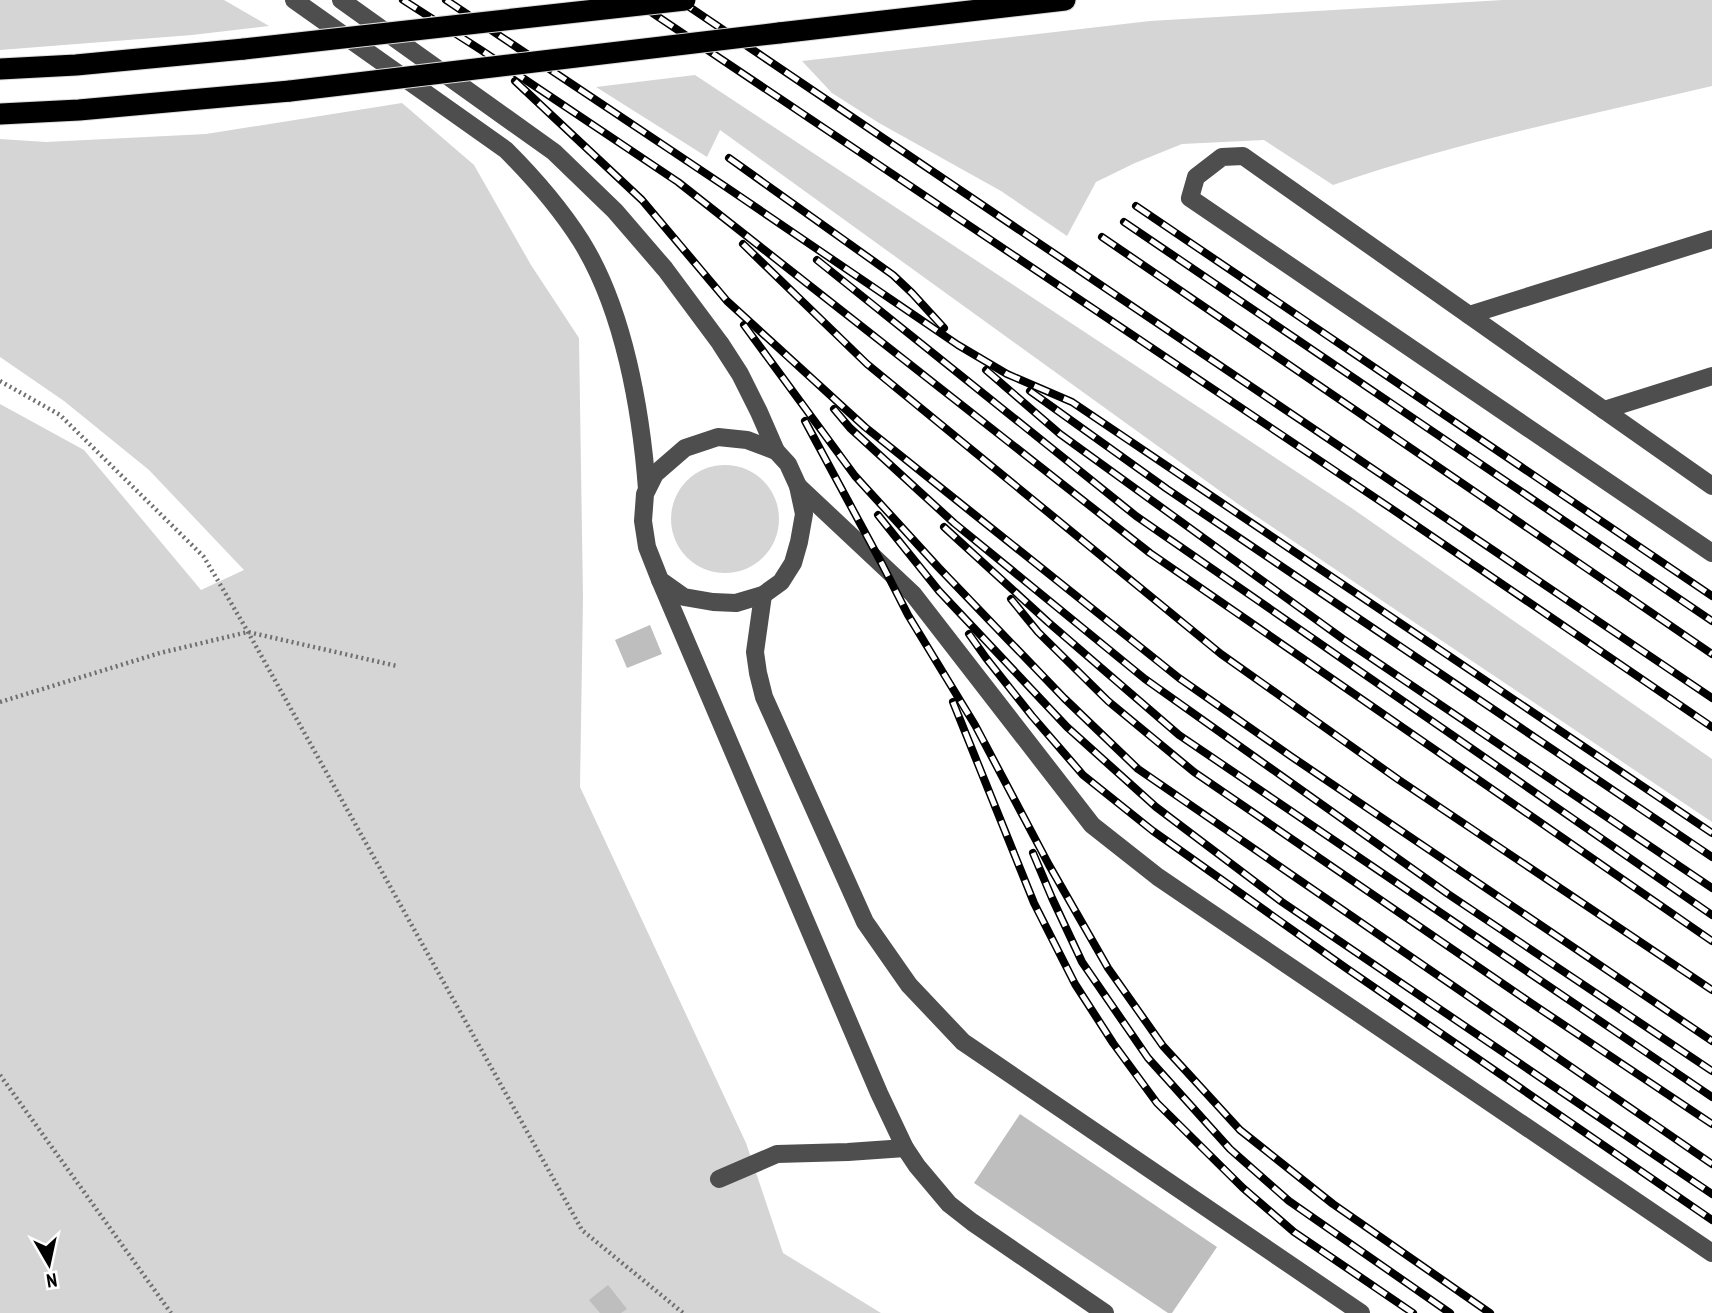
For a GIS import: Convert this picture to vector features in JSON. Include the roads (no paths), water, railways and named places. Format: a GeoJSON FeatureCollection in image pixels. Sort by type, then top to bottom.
{"type":"FeatureCollection","features":[{"type":"Feature","properties":{"kind":"highway"},"geometry":{"type":"LineString","coordinates":[[0,69],[76,65],[244,49],[685,0]]}},
{"type":"Feature","properties":{"kind":"highway"},"geometry":{"type":"LineString","coordinates":[[3,114],[79,110],[290,90],[1065,0]]}},
{"type":"Feature","properties":{"kind":"lane"},"geometry":{"type":"LineString","coordinates":[[294,0],[506,150],[536,179],[568,222],[596,269],[619,329],[641,433],[647,489]]}},
{"type":"Feature","properties":{"kind":"lane"},"geometry":{"type":"LineString","coordinates":[[341,0],[554,152],[615,211],[665,270],[740,374],[776,451],[788,464],[798,486],[804,514],[793,563],[780,582],[763,595],[736,603],[713,603],[684,597],[660,580]]}},
{"type":"Feature","properties":{"kind":"lane"},"geometry":{"type":"LineString","coordinates":[[1712,486],[1243,156],[1222,157],[1196,177],[1191,198],[1712,553]]}},
{"type":"Feature","properties":{"kind":"lane"},"geometry":{"type":"LineString","coordinates":[[1469,315],[1712,239]]}},
{"type":"Feature","properties":{"kind":"lane"},"geometry":{"type":"LineString","coordinates":[[1604,410],[1712,376]]}},
{"type":"Feature","properties":{"kind":"lane"},"geometry":{"type":"LineString","coordinates":[[776,451],[747,440],[718,437],[685,448],[655,474],[645,494],[643,521],[647,547],[879,1093],[905,1148],[949,1204],[1105,1313]]}},
{"type":"Feature","properties":{"kind":"lane"},"geometry":{"type":"LineString","coordinates":[[798,486],[913,594],[1092,825],[1158,877],[1712,1253]]}},
{"type":"Feature","properties":{"kind":"lane"},"geometry":{"type":"LineString","coordinates":[[763,595],[755,652],[764,697],[865,922],[909,985],[963,1042],[1361,1313]]}},
{"type":"Feature","properties":{"kind":"lane"},"geometry":{"type":"LineString","coordinates":[[719,1178],[776,1154],[905,1148]]}},
{"type":"Feature","properties":{"kind":"railway"},"geometry":{"type":"LineString","coordinates":[[403,0],[678,182],[1150,553],[1712,941]]}},
{"type":"Feature","properties":{"kind":"railway"},"geometry":{"type":"LineString","coordinates":[[446,0],[958,345],[1007,374],[1072,402],[1712,833]]}},
{"type":"Feature","properties":{"kind":"railway"},"geometry":{"type":"LineString","coordinates":[[633,0],[1712,727]]}},
{"type":"Feature","properties":{"kind":"railway"},"geometry":{"type":"LineString","coordinates":[[679,0],[1712,698]]}},
{"type":"Feature","properties":{"kind":"railway"},"geometry":{"type":"LineString","coordinates":[[515,81],[642,200],[727,301],[865,427],[1179,678],[1712,1041]]}},
{"type":"Feature","properties":{"kind":"railway"},"geometry":{"type":"LineString","coordinates":[[729,158],[893,275],[944,328]]}},
{"type":"Feature","properties":{"kind":"railway"},"geometry":{"type":"LineString","coordinates":[[1136,206],[1712,596]]}},
{"type":"Feature","properties":{"kind":"railway"},"geometry":{"type":"LineString","coordinates":[[1124,222],[1712,621]]}},
{"type":"Feature","properties":{"kind":"railway"},"geometry":{"type":"LineString","coordinates":[[1102,237],[1712,654]]}},
{"type":"Feature","properties":{"kind":"railway"},"geometry":{"type":"LineString","coordinates":[[743,244],[867,364],[1221,654],[1399,780],[1712,990]]}},
{"type":"Feature","properties":{"kind":"railway"},"geometry":{"type":"LineString","coordinates":[[817,260],[1136,516],[1712,915]]}},
{"type":"Feature","properties":{"kind":"railway"},"geometry":{"type":"LineString","coordinates":[[744,325],[855,476],[1064,698],[1138,769],[1712,1164]]}},
{"type":"Feature","properties":{"kind":"railway"},"geometry":{"type":"LineString","coordinates":[[986,370],[1060,434],[1343,639],[1712,888]]}},
{"type":"Feature","properties":{"kind":"railway"},"geometry":{"type":"LineString","coordinates":[[1030,391],[1167,489],[1712,857]]}},
{"type":"Feature","properties":{"kind":"railway"},"geometry":{"type":"LineString","coordinates":[[834,409],[850,428],[954,523],[1145,679],[1448,894],[1712,1071]]}},
{"type":"Feature","properties":{"kind":"railway"},"geometry":{"type":"LineString","coordinates":[[805,421],[908,615],[975,725],[1049,865],[1108,968],[1163,1046],[1240,1130],[1333,1204],[1490,1313]]}},
{"type":"Feature","properties":{"kind":"railway"},"geometry":{"type":"LineString","coordinates":[[878,515],[939,591],[1067,727],[1156,807],[1282,902],[1712,1194]]}},
{"type":"Feature","properties":{"kind":"railway"},"geometry":{"type":"LineString","coordinates":[[944,527],[1048,622],[1179,735],[1712,1097]]}},
{"type":"Feature","properties":{"kind":"railway"},"geometry":{"type":"LineString","coordinates":[[1011,599],[1038,632],[1108,701],[1194,772],[1712,1124]]}},
{"type":"Feature","properties":{"kind":"railway"},"geometry":{"type":"LineString","coordinates":[[969,634],[1032,716],[1083,775],[1153,831],[1346,968],[1712,1220]]}},
{"type":"Feature","properties":{"kind":"railway"},"geometry":{"type":"LineString","coordinates":[[953,702],[1034,903],[1075,984],[1113,1043],[1157,1103],[1243,1188],[1294,1232],[1413,1313]]}},
{"type":"Feature","properties":{"kind":"railway"},"geometry":{"type":"LineString","coordinates":[[1033,853],[1082,962],[1148,1058],[1230,1149],[1289,1201],[1450,1313]]}}]}
